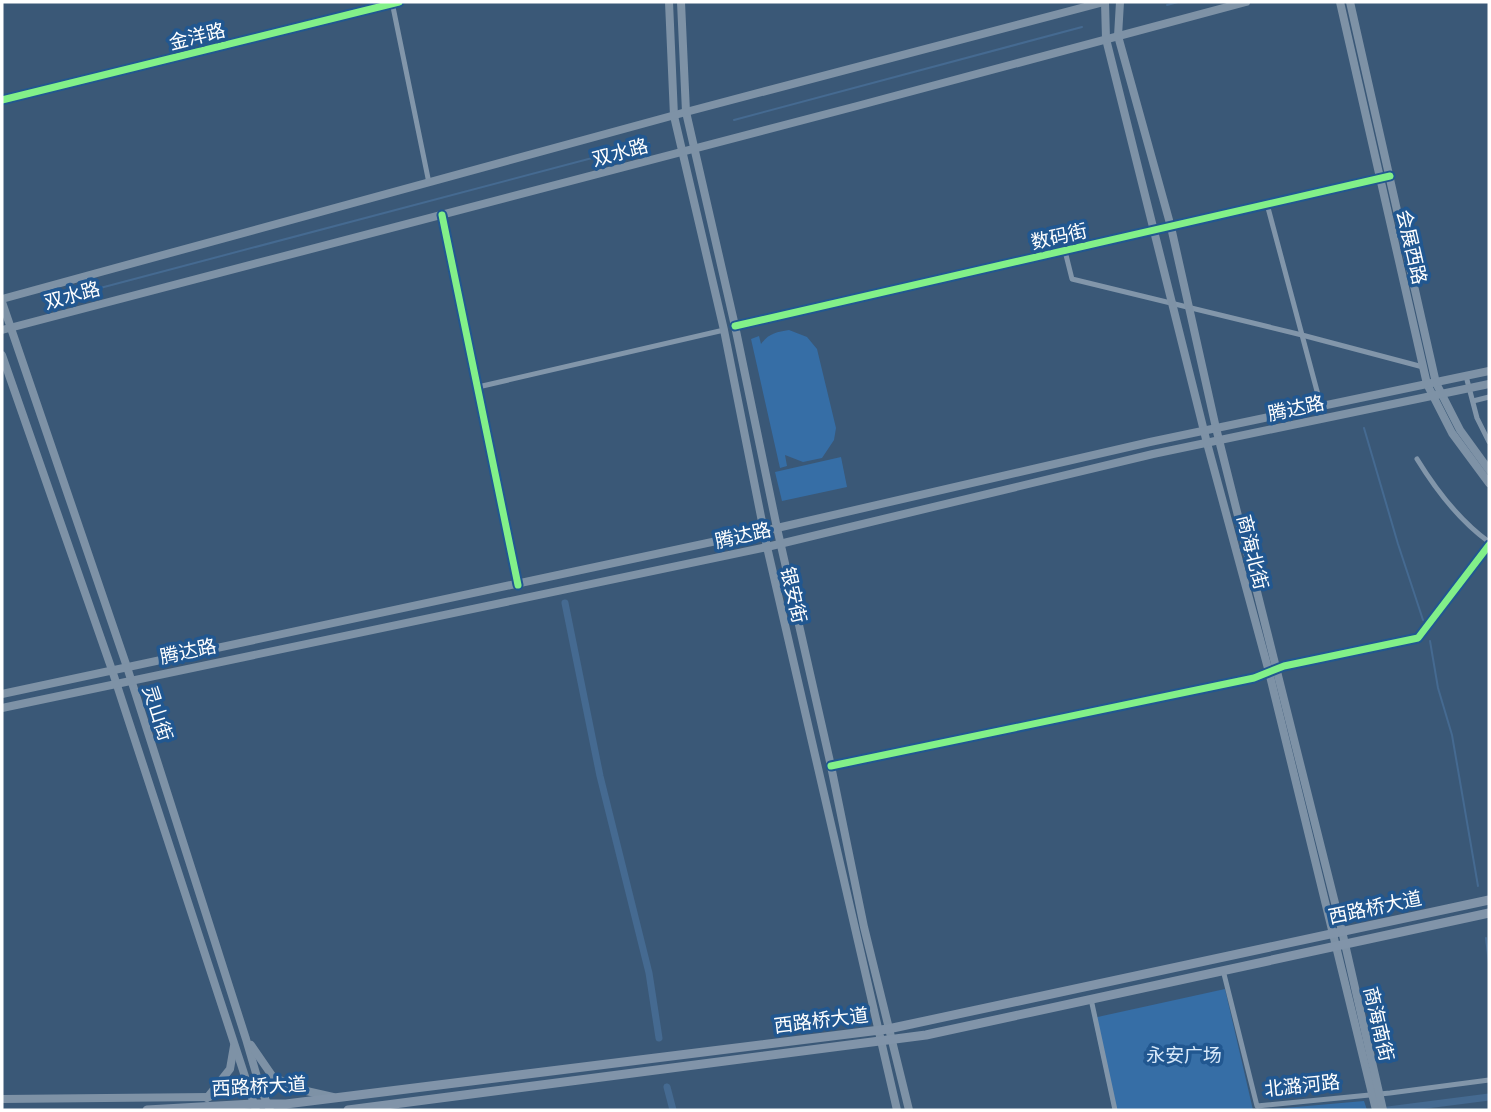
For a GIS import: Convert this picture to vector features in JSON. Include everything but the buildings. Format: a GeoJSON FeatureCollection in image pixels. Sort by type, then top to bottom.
{"type":"FeatureCollection","features":[{"type":"Feature","properties":{"kind":"main road","name":"金洋路"},"geometry":{"type":"LineString","coordinates":[[2,100],[394,2]]}},
{"type":"Feature","properties":{"kind":"main road","name":"银安街"},"geometry":{"type":"LineString","coordinates":[[669,2],[674,116],[724,330],[767,547],[897,1110]]}},
{"type":"Feature","properties":{"kind":"main road","name":"银安街"},"geometry":{"type":"LineString","coordinates":[[681,2],[686,112],[831,766],[864,928],[909,1110]]}},
{"type":"Feature","properties":{"kind":"main road","name":"双水路"},"geometry":{"type":"LineString","coordinates":[[2,300],[686,112],[1105,2]]}},
{"type":"Feature","properties":{"kind":"main road","name":"商海北街"},"geometry":{"type":"LineString","coordinates":[[1105,2],[1106,39],[1208,443],[1272,670]]}},
{"type":"Feature","properties":{"kind":"main road","name":"商海北街"},"geometry":{"type":"LineString","coordinates":[[1120,2],[1118,36],[1171,227],[1272,670],[1376,1096],[1376,1110]]}},
{"type":"Feature","properties":{"kind":"main road","name":"双水路"},"geometry":{"type":"LineString","coordinates":[[6,329],[1246,2]]}},
{"type":"Feature","properties":{"kind":"main road","name":"会展西路"},"geometry":{"type":"LineString","coordinates":[[1340,2],[1423,367],[1452,433],[1489,483]]}},
{"type":"Feature","properties":{"kind":"main road","name":"会展西路"},"geometry":{"type":"LineString","coordinates":[[1350,2],[1390,176],[1431,383]]}},
{"type":"Feature","properties":{"kind":"main road","name":"灵山街"},"geometry":{"type":"LineString","coordinates":[[2,300],[6,329],[127,667],[260,1087],[269,1108]]}},
{"type":"Feature","properties":{"kind":"main road","name":"灵山街"},"geometry":{"type":"LineString","coordinates":[[2,355],[112,670],[255,1107]]}},
{"type":"Feature","properties":{"kind":"main road","name":"腾达路"},"geometry":{"type":"LineString","coordinates":[[2,694],[518,585],[1205,430],[1489,371]]}},
{"type":"Feature","properties":{"kind":"main road","name":"腾达路"},"geometry":{"type":"LineString","coordinates":[[2,708],[767,547],[1220,440],[1489,384]]}},
{"type":"Feature","properties":{"kind":"main road","name":"会展西路"},"geometry":{"type":"LineString","coordinates":[[1436,395],[1489,470]]}},
{"type":"Feature","properties":{"kind":"main road","name":"西路桥大道"},"geometry":{"type":"LineString","coordinates":[[890,1034],[1489,900]]}},
{"type":"Feature","properties":{"kind":"main road","name":"西路桥大道"},"geometry":{"type":"LineString","coordinates":[[147,1110],[193,1107],[269,1108],[878,1035],[926,1035],[1489,913]]}},
{"type":"Feature","properties":{"kind":"main road","name":"西路桥大道"},"geometry":{"type":"LineString","coordinates":[[348,1110],[878,1035]]}},
{"type":"Feature","properties":{"kind":"main road"},"geometry":{"type":"LineString","coordinates":[[246,1038],[273,1077],[302,1090],[336,1098]]}},
{"type":"Feature","properties":{"kind":"main road"},"geometry":{"type":"LineString","coordinates":[[193,1107],[209,1097],[230,1069],[234,1043]]}},
{"type":"Feature","properties":{"kind":"main road"},"geometry":{"type":"LineString","coordinates":[[1376,1096],[1383,1110]]}},
{"type":"Feature","properties":{"kind":"main road"},"geometry":{"type":"LineString","coordinates":[[2,1100],[209,1097]]}},
{"type":"Feature","properties":{"kind":"street"},"geometry":{"type":"LineString","coordinates":[[394,2],[429,183]]}},
{"type":"Feature","properties":{"kind":"street","name":"数码街"},"geometry":{"type":"LineString","coordinates":[[735,326],[1390,176]]}},
{"type":"Feature","properties":{"kind":"street"},"geometry":{"type":"LineString","coordinates":[[1268,204],[1321,406]]}},
{"type":"Feature","properties":{"kind":"street"},"geometry":{"type":"LineString","coordinates":[[442,215],[518,585]]}},
{"type":"Feature","properties":{"kind":"street"},"geometry":{"type":"LineString","coordinates":[[1065,251],[1072,279],[1423,367]]}},
{"type":"Feature","properties":{"kind":"street"},"geometry":{"type":"LineString","coordinates":[[478,387],[724,330]]}},
{"type":"Feature","properties":{"kind":"street"},"geometry":{"type":"LineString","coordinates":[[1466,376],[1477,418],[1489,442]]}},
{"type":"Feature","properties":{"kind":"street"},"geometry":{"type":"LineString","coordinates":[[1473,401],[1489,397]]}},
{"type":"Feature","properties":{"kind":"street"},"geometry":{"type":"LineString","coordinates":[[831,766],[1240,681],[1272,670],[1418,638],[1489,544],[1450,505],[1417,459]]}},
{"type":"Feature","properties":{"kind":"street","name":"北潞河路"},"geometry":{"type":"LineString","coordinates":[[1223,970],[1257,1106],[1376,1096],[1489,1080]]}},
{"type":"Feature","properties":{"kind":"street"},"geometry":{"type":"LineString","coordinates":[[1091,999],[1115,1110]]}},
{"type":"Feature","properties":{"kind":"green space"},"geometry":{"type":"Polygon","coordinates":[[[789,330],[807,337],[817,349],[836,428],[834,440],[822,458],[803,462],[785,455],[787,466],[780,468],[751,339],[759,336],[761,344],[770,335],[789,330]]]}},
{"type":"Feature","properties":{"kind":"green space"},"geometry":{"type":"Polygon","coordinates":[[[841,457],[847,487],[782,501],[775,472],[841,457]]]}},
{"type":"Feature","properties":{"kind":"green space","name":"永安广场"},"geometry":{"type":"Polygon","coordinates":[[[1225,989],[1253,1110],[1113,1110],[1093,1018],[1225,989]]]}},
{"type":"Feature","properties":{"kind":"green space"},"geometry":{"type":"Polygon","coordinates":[[[1364,1101],[1367,1110],[1262,1110],[1364,1101]]]}},
{"type":"Feature","properties":{"kind":"waterway"},"geometry":{"type":"LineString","coordinates":[[1167,5],[1178,2]]}},
{"type":"Feature","properties":{"kind":"waterway"},"geometry":{"type":"LineString","coordinates":[[734,120],[1082,27]]}},
{"type":"Feature","properties":{"kind":"waterway"},"geometry":{"type":"LineString","coordinates":[[51,301],[649,143]]}},
{"type":"Feature","properties":{"kind":"waterway"},"geometry":{"type":"LineString","coordinates":[[1364,428],[1423,620]]}},
{"type":"Feature","properties":{"kind":"waterway"},"geometry":{"type":"LineString","coordinates":[[565,603],[600,776],[649,973],[659,1038]]}},
{"type":"Feature","properties":{"kind":"waterway"},"geometry":{"type":"LineString","coordinates":[[1430,641],[1438,688],[1452,735],[1478,886]]}},
{"type":"Feature","properties":{"kind":"waterway"},"geometry":{"type":"LineString","coordinates":[[1486,938],[1489,964]]}},
{"type":"Feature","properties":{"kind":"waterway"},"geometry":{"type":"LineString","coordinates":[[667,1087],[673,1110]]}},
{"type":"Feature","properties":{"kind":"waterway"},"geometry":{"type":"LineString","coordinates":[[1388,1110],[1489,1097]]}},
{"type":"Feature","properties":{"kind":"cycle path"},"geometry":{"type":"LineString","coordinates":[[2,100],[399,2]]}},
{"type":"Feature","properties":{"kind":"cycle path"},"geometry":{"type":"LineString","coordinates":[[735,326],[1390,176]]}},
{"type":"Feature","properties":{"kind":"cycle path"},"geometry":{"type":"LineString","coordinates":[[442,215],[518,585]]}},
{"type":"Feature","properties":{"kind":"cycle path"},"geometry":{"type":"LineString","coordinates":[[831,766],[1254,678],[1284,666],[1418,638],[1489,545]]}}]}
